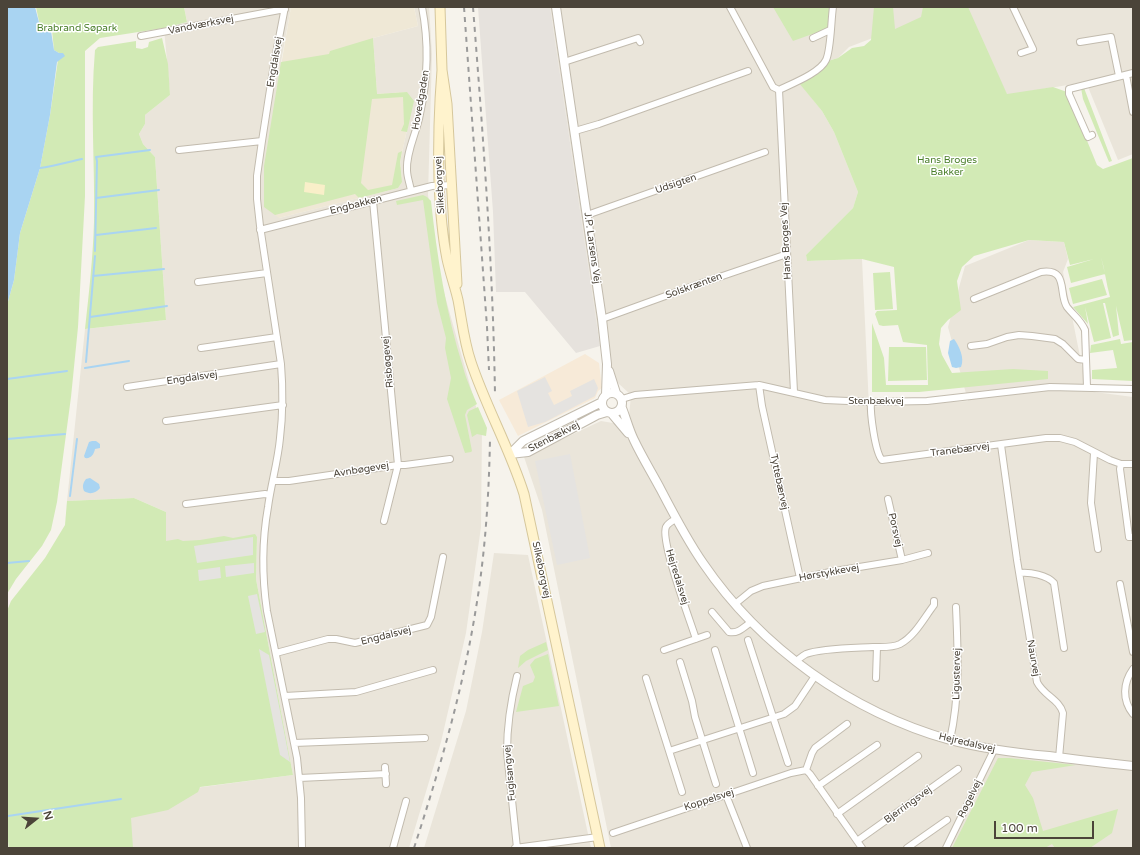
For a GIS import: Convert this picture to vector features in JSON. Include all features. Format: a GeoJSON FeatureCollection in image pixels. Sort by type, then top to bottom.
{"type":"FeatureCollection","features":[{"type":"Feature","properties":{"kind":"main road","name":"Silkeborgvej"},"geometry":{"type":"LineString","coordinates":[[440,7],[442,70],[447,104],[458,300]]}},
{"type":"Feature","properties":{"kind":"main road","name":"Silkeborgvej"},"geometry":{"type":"LineString","coordinates":[[442,70],[438,138],[439,185],[442,227],[447,260],[458,300],[470,361],[478,383],[510,454],[524,494],[531,520],[600,848]]}},
{"type":"Feature","properties":{"kind":"street","name":"Hovedgaden"},"geometry":{"type":"LineString","coordinates":[[411,191],[407,161],[420,114],[427,70],[425,22],[422,7]]}},
{"type":"Feature","properties":{"kind":"street","name":"J.P. Larsens Vej"},"geometry":{"type":"LineString","coordinates":[[556,7],[602,319],[607,364],[616,393]]}},
{"type":"Feature","properties":{"kind":"street"},"geometry":{"type":"LineString","coordinates":[[730,7],[773,87],[779,90],[804,79],[826,61],[833,7]]}},
{"type":"Feature","properties":{"kind":"street"},"geometry":{"type":"LineString","coordinates":[[1013,7],[1033,49],[1021,53]]}},
{"type":"Feature","properties":{"kind":"street","name":"Vandværksvej"},"geometry":{"type":"LineString","coordinates":[[141,36],[285,8]]}},
{"type":"Feature","properties":{"kind":"street","name":"Engdalsvej"},"geometry":{"type":"LineString","coordinates":[[285,8],[257,176],[257,199],[260,230],[281,364],[283,405],[280,439],[264,533],[264,576],[267,606],[294,743],[299,778],[302,848]]}},
{"type":"Feature","properties":{"kind":"street"},"geometry":{"type":"LineString","coordinates":[[813,38],[830,30]]}},
{"type":"Feature","properties":{"kind":"street"},"geometry":{"type":"LineString","coordinates":[[1080,42],[1110,37],[1119,76]]}},
{"type":"Feature","properties":{"kind":"street"},"geometry":{"type":"LineString","coordinates":[[564,62],[638,38],[640,42]]}},
{"type":"Feature","properties":{"kind":"street"},"geometry":{"type":"LineString","coordinates":[[575,132],[748,71]]}},
{"type":"Feature","properties":{"kind":"street"},"geometry":{"type":"LineString","coordinates":[[1092,136],[1088,138],[1068,90],[1133,73]]}},
{"type":"Feature","properties":{"kind":"street"},"geometry":{"type":"LineString","coordinates":[[1126,75],[1133,112]]}},
{"type":"Feature","properties":{"kind":"street","name":"Hans Broges Vej"},"geometry":{"type":"LineString","coordinates":[[779,90],[794,392]]}},
{"type":"Feature","properties":{"kind":"street"},"geometry":{"type":"LineString","coordinates":[[179,150],[262,141]]}},
{"type":"Feature","properties":{"kind":"street","name":"Udsigten"},"geometry":{"type":"LineString","coordinates":[[587,215],[765,152]]}},
{"type":"Feature","properties":{"kind":"street","name":"Engbakken"},"geometry":{"type":"LineString","coordinates":[[260,230],[411,191],[439,185],[452,185]]}},
{"type":"Feature","properties":{"kind":"street","name":"Risbøgevej"},"geometry":{"type":"LineString","coordinates":[[373,201],[398,465],[384,521]]}},
{"type":"Feature","properties":{"kind":"street","name":"Solskrænten"},"geometry":{"type":"LineString","coordinates":[[602,319],[787,254]]}},
{"type":"Feature","properties":{"kind":"street"},"geometry":{"type":"LineString","coordinates":[[974,298],[1041,272],[1054,272],[1060,278],[1067,307],[1081,322],[1085,330],[1087,387]]}},
{"type":"Feature","properties":{"kind":"street"},"geometry":{"type":"LineString","coordinates":[[198,282],[267,273]]}},
{"type":"Feature","properties":{"kind":"street"},"geometry":{"type":"LineString","coordinates":[[971,346],[987,344],[1007,337],[1019,335],[1032,336],[1055,339],[1063,344],[1078,359],[1086,360]]}},
{"type":"Feature","properties":{"kind":"street"},"geometry":{"type":"LineString","coordinates":[[201,348],[277,337]]}},
{"type":"Feature","properties":{"kind":"street","name":"Engdalsvej"},"geometry":{"type":"LineString","coordinates":[[127,387],[281,364]]}},
{"type":"Feature","properties":{"kind":"street","name":"J.P. Larsens Vej"},"geometry":{"type":"LineString","coordinates":[[604,398],[607,364]]}},
{"type":"Feature","properties":{"kind":"street","name":"Stenbækvej"},"geometry":{"type":"LineString","coordinates":[[622,399],[635,395],[759,385],[825,400],[871,402],[927,401],[1050,387],[1133,389]]}},
{"type":"Feature","properties":{"kind":"street","name":"Tyttebærvej"},"geometry":{"type":"LineString","coordinates":[[759,385],[762,406],[800,578]]}},
{"type":"Feature","properties":{"kind":"street"},"geometry":{"type":"LineString","coordinates":[[616,393],[622,399],[622,408],[618,412],[610,413],[604,409],[604,398],[616,393]]}},
{"type":"Feature","properties":{"kind":"street","name":"Stenbækvej"},"geometry":{"type":"LineString","coordinates":[[510,454],[523,441],[604,398]]}},
{"type":"Feature","properties":{"kind":"street","name":"Tranebærvej"},"geometry":{"type":"LineString","coordinates":[[871,402],[870,412],[878,452],[882,460],[1046,438],[1060,438],[1075,442],[1121,464],[1133,464]]}},
{"type":"Feature","properties":{"kind":"street"},"geometry":{"type":"LineString","coordinates":[[166,421],[283,405]]}},
{"type":"Feature","properties":{"kind":"street","name":"Hejredalsvej"},"geometry":{"type":"LineString","coordinates":[[622,408],[633,439],[676,519],[702,562],[751,622],[815,676],[860,704],[891,719],[950,740],[994,750],[1133,766]]}},
{"type":"Feature","properties":{"kind":"street","name":"Stenbækvej"},"geometry":{"type":"LineString","coordinates":[[510,454],[528,452],[597,415],[610,413]]}},
{"type":"Feature","properties":{"kind":"street","name":"Hejredalsvej"},"geometry":{"type":"LineString","coordinates":[[610,413],[633,439]]}},
{"type":"Feature","properties":{"kind":"street","name":"Naurvej"},"geometry":{"type":"LineString","coordinates":[[1001,445],[1037,682],[1041,690],[1058,703],[1063,713],[1059,758]]}},
{"type":"Feature","properties":{"kind":"street"},"geometry":{"type":"LineString","coordinates":[[1094,452],[1091,503],[1098,549]]}},
{"type":"Feature","properties":{"kind":"street","name":"Avnbøgevej"},"geometry":{"type":"LineString","coordinates":[[273,481],[289,481],[450,459]]}},
{"type":"Feature","properties":{"kind":"street"},"geometry":{"type":"LineString","coordinates":[[1121,464],[1120,470],[1130,537],[1133,537]]}},
{"type":"Feature","properties":{"kind":"street"},"geometry":{"type":"LineString","coordinates":[[186,504],[265,494],[270,495]]}},
{"type":"Feature","properties":{"kind":"street","name":"Porsvej"},"geometry":{"type":"LineString","coordinates":[[888,499],[902,560]]}},
{"type":"Feature","properties":{"kind":"street","name":"Hejredalsvej"},"geometry":{"type":"LineString","coordinates":[[676,519],[669,523],[666,527],[666,540],[673,568],[696,639]]}},
{"type":"Feature","properties":{"kind":"street","name":"Hørstykkevej"},"geometry":{"type":"LineString","coordinates":[[735,604],[756,588],[800,578],[902,560],[928,553]]}},
{"type":"Feature","properties":{"kind":"street","name":"Engdalsvej"},"geometry":{"type":"LineString","coordinates":[[276,653],[328,639],[355,643],[427,625],[431,617],[443,556]]}},
{"type":"Feature","properties":{"kind":"street"},"geometry":{"type":"LineString","coordinates":[[1020,573],[1026,572],[1036,574],[1047,578],[1054,583],[1064,648]]}},
{"type":"Feature","properties":{"kind":"street"},"geometry":{"type":"LineString","coordinates":[[1120,584],[1133,652]]}},
{"type":"Feature","properties":{"kind":"street"},"geometry":{"type":"LineString","coordinates":[[796,661],[805,654],[815,652],[899,644],[908,638],[934,605],[934,601]]}},
{"type":"Feature","properties":{"kind":"street","name":"Ligustervej"},"geometry":{"type":"LineString","coordinates":[[950,740],[955,720],[958,688],[956,607]]}},
{"type":"Feature","properties":{"kind":"street"},"geometry":{"type":"LineString","coordinates":[[712,612],[729,632],[738,632],[751,622]]}},
{"type":"Feature","properties":{"kind":"street"},"geometry":{"type":"LineString","coordinates":[[664,650],[707,635]]}},
{"type":"Feature","properties":{"kind":"street"},"geometry":{"type":"LineString","coordinates":[[748,640],[788,763]]}},
{"type":"Feature","properties":{"kind":"street"},"geometry":{"type":"LineString","coordinates":[[876,678],[877,647]]}},
{"type":"Feature","properties":{"kind":"street"},"geometry":{"type":"LineString","coordinates":[[715,650],[753,773]]}},
{"type":"Feature","properties":{"kind":"street"},"geometry":{"type":"LineString","coordinates":[[680,662],[716,784]]}},
{"type":"Feature","properties":{"kind":"street"},"geometry":{"type":"LineString","coordinates":[[1133,669],[1128,676],[1124,691],[1128,706],[1133,714]]}},
{"type":"Feature","properties":{"kind":"street"},"geometry":{"type":"LineString","coordinates":[[285,696],[356,692],[433,670]]}},
{"type":"Feature","properties":{"kind":"street","name":"Fuglsangvej"},"geometry":{"type":"LineString","coordinates":[[516,848],[507,752],[507,736],[513,690],[517,676]]}},
{"type":"Feature","properties":{"kind":"street"},"geometry":{"type":"LineString","coordinates":[[669,751],[773,718],[790,711],[815,676]]}},
{"type":"Feature","properties":{"kind":"street"},"geometry":{"type":"LineString","coordinates":[[646,678],[682,792]]}},
{"type":"Feature","properties":{"kind":"street"},"geometry":{"type":"LineString","coordinates":[[847,724],[815,748],[806,770],[862,848]]}},
{"type":"Feature","properties":{"kind":"street"},"geometry":{"type":"LineString","coordinates":[[294,743],[425,738]]}},
{"type":"Feature","properties":{"kind":"street"},"geometry":{"type":"LineString","coordinates":[[818,786],[877,744]]}},
{"type":"Feature","properties":{"kind":"street","name":"Røgelvej"},"geometry":{"type":"LineString","coordinates":[[946,848],[994,750]]}},
{"type":"Feature","properties":{"kind":"street"},"geometry":{"type":"LineString","coordinates":[[838,814],[918,756]]}},
{"type":"Feature","properties":{"kind":"street"},"geometry":{"type":"LineString","coordinates":[[385,767],[386,784]]}},
{"type":"Feature","properties":{"kind":"street","name":"Bjerringsvej"},"geometry":{"type":"LineString","coordinates":[[857,841],[958,769]]}},
{"type":"Feature","properties":{"kind":"street","name":"Koppelsvej"},"geometry":{"type":"LineString","coordinates":[[613,833],[791,773],[806,770]]}},
{"type":"Feature","properties":{"kind":"street"},"geometry":{"type":"LineString","coordinates":[[299,778],[386,774]]}},
{"type":"Feature","properties":{"kind":"street"},"geometry":{"type":"LineString","coordinates":[[726,795],[747,848]]}},
{"type":"Feature","properties":{"kind":"street"},"geometry":{"type":"LineString","coordinates":[[393,848],[406,801]]}},
{"type":"Feature","properties":{"kind":"street"},"geometry":{"type":"LineString","coordinates":[[907,848],[946,820]]}},
{"type":"Feature","properties":{"kind":"street"},"geometry":{"type":"LineString","coordinates":[[516,848],[543,846],[598,837]]}},
{"type":"Feature","properties":{"kind":"shaded area"},"geometry":{"type":"Polygon","coordinates":[[[184,7],[291,7],[281,62],[279,218],[398,188],[402,182],[400,162],[408,125],[407,92],[377,94],[373,38],[418,26],[414,7],[429,7],[432,54],[428,195],[441,282],[482,428],[481,527],[466,633],[441,742],[409,848],[7,848],[7,813],[293,775],[256,579],[257,537],[185,546],[166,541],[166,512],[134,498],[67,501],[85,329],[166,320],[155,157],[143,144],[139,134],[145,124],[145,115],[170,95],[164,28],[187,22],[184,7]]]}},
{"type":"Feature","properties":{"kind":"shaded area"},"geometry":{"type":"Polygon","coordinates":[[[291,7],[414,7],[418,26],[373,38],[377,94],[407,92],[408,125],[400,162],[402,182],[398,188],[279,218],[264,207],[264,166],[291,7]]]}},
{"type":"Feature","properties":{"kind":"shaded area"},"geometry":{"type":"Polygon","coordinates":[[[478,7],[550,7],[600,346],[576,353],[525,292],[496,292],[493,212],[478,7]]]}},
{"type":"Feature","properties":{"kind":"shaded area"},"geometry":{"type":"Polygon","coordinates":[[[550,7],[954,7],[849,47],[838,58],[828,61],[800,83],[822,111],[834,132],[858,192],[853,208],[806,255],[807,261],[862,259],[869,407],[968,401],[948,327],[965,266],[1029,240],[1064,242],[1068,259],[1063,272],[1087,391],[1133,397],[1133,848],[611,848],[542,510],[524,457],[601,421],[613,423],[629,416],[631,395],[618,383],[600,346],[550,7]]]}},
{"type":"Feature","properties":{"kind":"shaded area"},"geometry":{"type":"Polygon","coordinates":[[[966,7],[1133,7],[1133,154],[1118,160],[1086,82],[1007,95],[966,7]]]}},
{"type":"Feature","properties":{"kind":"shaded area"},"geometry":{"type":"Polygon","coordinates":[[[585,354],[599,363],[602,388],[598,391],[595,398],[518,436],[499,400],[585,354]]]}},
{"type":"Feature","properties":{"kind":"shaded area"},"geometry":{"type":"Polygon","coordinates":[[[545,377],[552,391],[548,393],[554,405],[572,396],[570,391],[594,379],[598,388],[595,396],[545,422],[528,427],[517,391],[545,377]]]}},
{"type":"Feature","properties":{"kind":"shaded area"},"geometry":{"type":"Polygon","coordinates":[[[570,454],[590,558],[557,565],[535,461],[570,454]]]}},
{"type":"Feature","properties":{"kind":"shaded area"},"geometry":{"type":"Polygon","coordinates":[[[253,537],[253,555],[197,563],[194,546],[253,537]]]}},
{"type":"Feature","properties":{"kind":"shaded area"},"geometry":{"type":"Polygon","coordinates":[[[494,553],[528,555],[591,848],[424,848],[466,711],[482,632],[494,553]]]}},
{"type":"Feature","properties":{"kind":"shaded area"},"geometry":{"type":"Polygon","coordinates":[[[254,563],[254,573],[226,577],[225,566],[254,563]]]}},
{"type":"Feature","properties":{"kind":"shaded area"},"geometry":{"type":"Polygon","coordinates":[[[220,567],[221,578],[199,581],[198,570],[220,567]]]}},
{"type":"Feature","properties":{"kind":"shaded area"},"geometry":{"type":"Polygon","coordinates":[[[257,594],[265,632],[256,634],[248,596],[257,594]]]}},
{"type":"Feature","properties":{"kind":"shaded area"},"geometry":{"type":"Polygon","coordinates":[[[259,649],[269,655],[290,762],[280,755],[259,649]]]}},
{"type":"Feature","properties":{"kind":"green space","name":"Brabrand Søpark"},"geometry":{"type":"Polygon","coordinates":[[[36,7],[184,7],[187,22],[164,28],[100,38],[85,51],[85,196],[78,327],[71,397],[57,502],[51,530],[42,546],[16,579],[7,594],[7,305],[14,280],[20,233],[40,168],[50,115],[59,53],[54,50],[52,30],[46,31],[44,26],[40,26],[36,7]]]}},
{"type":"Feature","properties":{"kind":"green space"},"geometry":{"type":"Polygon","coordinates":[[[773,7],[832,7],[829,28],[793,41],[773,7]]]}},
{"type":"Feature","properties":{"kind":"green space","name":"Hans Broges Bakker"},"geometry":{"type":"Polygon","coordinates":[[[874,7],[893,7],[895,29],[921,17],[923,7],[968,7],[1007,94],[1053,87],[1067,92],[1097,165],[1103,169],[1133,158],[1133,340],[1124,341],[1116,306],[1119,335],[1113,337],[1105,303],[1103,303],[1111,338],[1094,342],[1085,307],[1088,324],[1073,307],[1110,297],[1105,274],[1071,283],[1067,267],[1094,259],[1070,265],[1064,242],[1029,240],[974,256],[962,267],[957,281],[961,310],[948,320],[941,328],[939,344],[942,355],[952,373],[1013,369],[1048,371],[1048,379],[919,392],[872,392],[872,323],[884,358],[886,385],[928,385],[927,345],[903,342],[898,325],[879,325],[875,314],[877,311],[897,310],[894,267],[862,259],[807,261],[806,255],[853,208],[858,192],[834,132],[822,111],[799,83],[828,61],[838,58],[852,48],[864,46],[871,40],[874,7]]]}},
{"type":"Feature","properties":{"kind":"green space"},"geometry":{"type":"Polygon","coordinates":[[[162,38],[168,64],[170,95],[145,115],[145,124],[139,134],[143,144],[155,157],[166,320],[85,329],[92,262],[94,222],[93,93],[95,50],[98,47],[136,41],[136,48],[142,49],[148,47],[149,42],[162,38]]]}},
{"type":"Feature","properties":{"kind":"green space"},"geometry":{"type":"Polygon","coordinates":[[[373,38],[377,94],[407,92],[414,101],[407,132],[401,131],[404,124],[403,97],[372,99],[361,183],[368,190],[392,185],[398,153],[402,151],[400,162],[402,182],[398,188],[359,198],[355,194],[275,215],[264,207],[264,166],[281,62],[329,54],[330,51],[373,38]]]}},
{"type":"Feature","properties":{"kind":"green space"},"geometry":{"type":"Polygon","coordinates":[[[1081,88],[1084,88],[1112,161],[1109,162],[1083,99],[1081,88]]]}},
{"type":"Feature","properties":{"kind":"green space"},"geometry":{"type":"Polygon","coordinates":[[[423,195],[431,201],[439,264],[447,306],[464,372],[477,404],[467,410],[465,415],[471,452],[465,453],[447,399],[451,378],[445,348],[446,338],[437,303],[423,200],[397,205],[396,201],[423,195]]]}},
{"type":"Feature","properties":{"kind":"green space"},"geometry":{"type":"Polygon","coordinates":[[[890,272],[893,309],[875,310],[873,273],[890,272]]]}},
{"type":"Feature","properties":{"kind":"green space"},"geometry":{"type":"Polygon","coordinates":[[[1102,279],[1107,295],[1073,304],[1069,288],[1102,279]]]}},
{"type":"Feature","properties":{"kind":"green space"},"geometry":{"type":"Polygon","coordinates":[[[1120,339],[1121,344],[1133,342],[1133,381],[1092,379],[1092,370],[1117,368],[1113,350],[1090,353],[1091,345],[1120,339]]]}},
{"type":"Feature","properties":{"kind":"green space"},"geometry":{"type":"Polygon","coordinates":[[[889,347],[926,347],[927,380],[888,381],[889,347]]]}},
{"type":"Feature","properties":{"kind":"green space"},"geometry":{"type":"Polygon","coordinates":[[[478,407],[487,428],[486,436],[477,434],[472,437],[467,415],[469,411],[478,407]]]}},
{"type":"Feature","properties":{"kind":"green space"},"geometry":{"type":"Polygon","coordinates":[[[134,498],[166,512],[166,541],[178,539],[183,541],[200,540],[224,536],[233,538],[255,534],[257,537],[256,579],[293,775],[200,787],[198,792],[168,810],[131,818],[133,848],[9,848],[7,834],[7,611],[11,601],[45,558],[65,525],[67,501],[134,498]]]}},
{"type":"Feature","properties":{"kind":"green space"},"geometry":{"type":"Polygon","coordinates":[[[546,642],[548,650],[526,661],[518,668],[520,656],[528,650],[546,642]]]}},
{"type":"Feature","properties":{"kind":"green space"},"geometry":{"type":"Polygon","coordinates":[[[548,654],[559,706],[516,712],[523,686],[533,682],[535,677],[530,665],[535,659],[548,654]]]}},
{"type":"Feature","properties":{"kind":"green space"},"geometry":{"type":"Polygon","coordinates":[[[998,758],[1076,765],[1032,772],[1025,785],[1033,798],[1043,831],[1118,809],[1112,833],[1090,848],[1055,848],[1052,844],[1045,848],[952,848],[998,758]]]}},
{"type":"Feature","properties":{"kind":"sand"},"geometry":{"type":"Polygon","coordinates":[[[305,182],[325,185],[324,195],[304,192],[305,182]]]}},
{"type":"Feature","properties":{"kind":"water"},"geometry":{"type":"Polygon","coordinates":[[[7,7],[35,7],[40,26],[43,26],[45,32],[51,31],[54,50],[59,53],[63,53],[65,56],[57,62],[50,115],[40,168],[20,233],[14,280],[7,305],[7,7]]]}},
{"type":"Feature","properties":{"kind":"water"},"geometry":{"type":"Polygon","coordinates":[[[954,339],[962,356],[961,367],[956,368],[952,367],[948,353],[950,341],[954,339]]]}},
{"type":"Feature","properties":{"kind":"water"},"geometry":{"type":"Polygon","coordinates":[[[96,441],[100,444],[100,448],[95,449],[91,457],[85,458],[84,456],[89,442],[96,441]]]}},
{"type":"Feature","properties":{"kind":"water"},"geometry":{"type":"Polygon","coordinates":[[[90,478],[99,484],[100,488],[91,493],[84,491],[83,486],[86,479],[90,478]]]}},
{"type":"Feature","properties":{"kind":"waterway"},"geometry":{"type":"LineString","coordinates":[[95,251],[96,157],[150,150]]}},
{"type":"Feature","properties":{"kind":"waterway"},"geometry":{"type":"LineString","coordinates":[[40,168],[82,159]]}},
{"type":"Feature","properties":{"kind":"waterway"},"geometry":{"type":"LineString","coordinates":[[96,198],[159,190]]}},
{"type":"Feature","properties":{"kind":"waterway"},"geometry":{"type":"LineString","coordinates":[[96,235],[156,228]]}},
{"type":"Feature","properties":{"kind":"waterway"},"geometry":{"type":"LineString","coordinates":[[86,362],[95,256]]}},
{"type":"Feature","properties":{"kind":"waterway"},"geometry":{"type":"LineString","coordinates":[[93,276],[164,269]]}},
{"type":"Feature","properties":{"kind":"waterway"},"geometry":{"type":"LineString","coordinates":[[90,317],[167,306]]}},
{"type":"Feature","properties":{"kind":"waterway"},"geometry":{"type":"LineString","coordinates":[[85,368],[129,361]]}},
{"type":"Feature","properties":{"kind":"waterway"},"geometry":{"type":"LineString","coordinates":[[7,379],[67,371]]}},
{"type":"Feature","properties":{"kind":"waterway"},"geometry":{"type":"LineString","coordinates":[[7,439],[65,434]]}},
{"type":"Feature","properties":{"kind":"waterway"},"geometry":{"type":"LineString","coordinates":[[70,496],[77,439]]}},
{"type":"Feature","properties":{"kind":"waterway"},"geometry":{"type":"LineString","coordinates":[[7,563],[29,561]]}},
{"type":"Feature","properties":{"kind":"waterway"},"geometry":{"type":"LineString","coordinates":[[8,816],[121,799]]}},
{"type":"Feature","properties":{"kind":"railway"},"geometry":{"type":"LineString","coordinates":[[464,7],[489,370]]}},
{"type":"Feature","properties":{"kind":"railway"},"geometry":{"type":"LineString","coordinates":[[473,7],[490,249],[495,395]]}},
{"type":"Feature","properties":{"kind":"railway"},"geometry":{"type":"LineString","coordinates":[[414,848],[449,732],[470,644],[484,548],[489,482],[490,438]]}}]}
